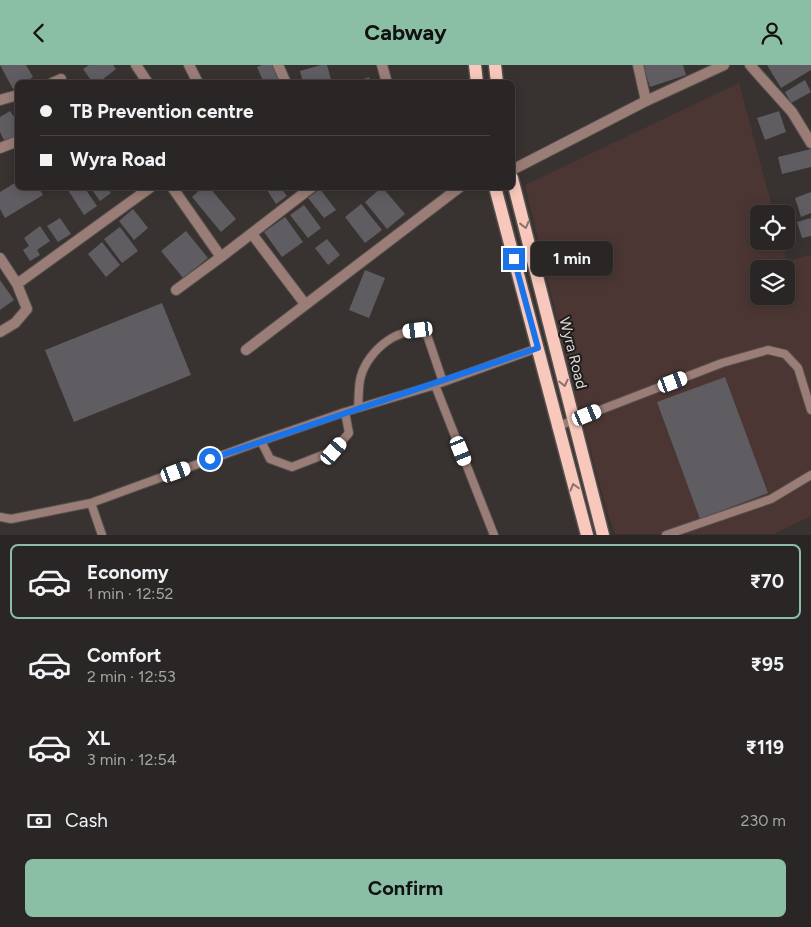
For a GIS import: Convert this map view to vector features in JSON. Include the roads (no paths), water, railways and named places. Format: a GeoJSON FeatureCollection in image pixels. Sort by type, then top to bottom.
{"type":"FeatureCollection","features":[{"type":"Feature","properties":{"kind":"main road"},"geometry":{"type":"LineString","coordinates":[[476,65],[477,80]]}},
{"type":"Feature","properties":{"kind":"main road"},"geometry":{"type":"LineString","coordinates":[[495,65],[497,80]]}},
{"type":"Feature","properties":{"kind":"main road"},"geometry":{"type":"LineString","coordinates":[[496,190],[538,348],[556,427],[586,535]]}},
{"type":"Feature","properties":{"kind":"main road","name":"Wyra Road"},"geometry":{"type":"LineString","coordinates":[[515,190],[603,535]]}},
{"type":"Feature","properties":{"kind":"street"},"geometry":{"type":"LineString","coordinates":[[136,65],[146,80]]}},
{"type":"Feature","properties":{"kind":"street"},"geometry":{"type":"LineString","coordinates":[[189,65],[196,80]]}},
{"type":"Feature","properties":{"kind":"street"},"geometry":{"type":"LineString","coordinates":[[278,65],[285,80]]}},
{"type":"Feature","properties":{"kind":"street"},"geometry":{"type":"LineString","coordinates":[[382,65],[386,80]]}},
{"type":"Feature","properties":{"kind":"street"},"geometry":{"type":"LineString","coordinates":[[638,65],[646,101]]}},
{"type":"Feature","properties":{"kind":"street"},"geometry":{"type":"LineString","coordinates":[[515,168],[646,101],[724,65]]}},
{"type":"Feature","properties":{"kind":"street"},"geometry":{"type":"LineString","coordinates":[[750,65],[792,111],[811,143]]}},
{"type":"Feature","properties":{"kind":"street"},"geometry":{"type":"LineString","coordinates":[[0,100],[15,96]]}},
{"type":"Feature","properties":{"kind":"street"},"geometry":{"type":"LineString","coordinates":[[0,148],[15,142]]}},
{"type":"Feature","properties":{"kind":"street"},"geometry":{"type":"LineString","coordinates":[[17,284],[147,190]]}},
{"type":"Feature","properties":{"kind":"street"},"geometry":{"type":"LineString","coordinates":[[174,190],[221,257]]}},
{"type":"Feature","properties":{"kind":"street"},"geometry":{"type":"LineString","coordinates":[[176,290],[308,190]]}},
{"type":"Feature","properties":{"kind":"street"},"geometry":{"type":"LineString","coordinates":[[246,350],[456,190]]}},
{"type":"Feature","properties":{"kind":"street"},"geometry":{"type":"LineString","coordinates":[[252,234],[305,304]]}},
{"type":"Feature","properties":{"kind":"street"},"geometry":{"type":"LineString","coordinates":[[0,258],[17,284],[27,309],[15,323],[0,332]]}},
{"type":"Feature","properties":{"kind":"lane"},"geometry":{"type":"LineString","coordinates":[[358,408],[361,375],[373,356],[398,333],[418,330],[427,335],[439,383],[494,535]]}},
{"type":"Feature","properties":{"kind":"lane"},"geometry":{"type":"LineString","coordinates":[[0,517],[11,519],[91,503],[345,411],[439,383],[538,348]]}},
{"type":"Feature","properties":{"kind":"lane"},"geometry":{"type":"LineString","coordinates":[[556,427],[722,363],[768,350],[785,354],[798,368],[811,410]]}},
{"type":"Feature","properties":{"kind":"lane"},"geometry":{"type":"LineString","coordinates":[[261,441],[270,459],[292,467],[334,451],[349,433],[345,411]]}},
{"type":"Feature","properties":{"kind":"lane"},"geometry":{"type":"LineString","coordinates":[[666,535],[771,499],[811,475]]}},
{"type":"Feature","properties":{"kind":"lane"},"geometry":{"type":"LineString","coordinates":[[91,503],[102,535]]}}]}
